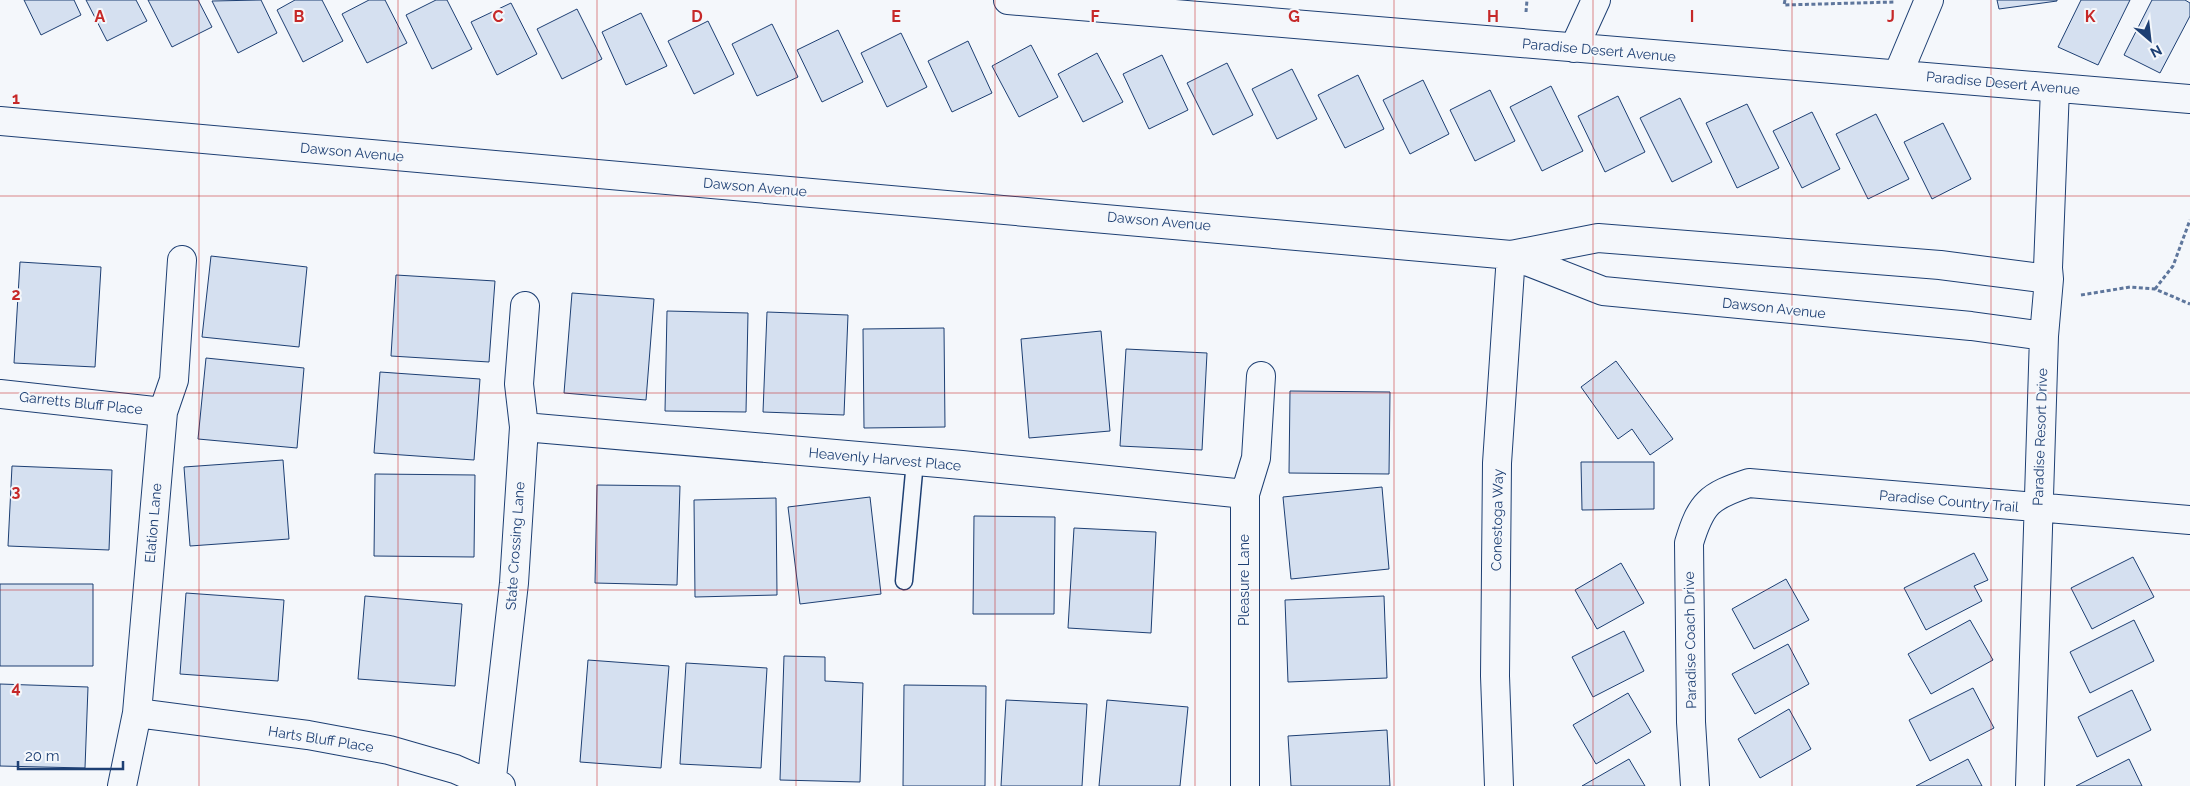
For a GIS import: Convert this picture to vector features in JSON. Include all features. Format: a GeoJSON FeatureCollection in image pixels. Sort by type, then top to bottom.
{"type":"FeatureCollection","features":[{"type":"Feature","properties":{"kind":"street","name":"Paradise Desert Avenue"},"geometry":{"type":"LineString","coordinates":[[1008,0],[1254,10],[1574,48],[2190,99]]}},
{"type":"Feature","properties":{"kind":"street"},"geometry":{"type":"LineString","coordinates":[[1574,48],[1596,0]]}},
{"type":"Feature","properties":{"kind":"street"},"geometry":{"type":"LineString","coordinates":[[1898,74],[1929,0]]}},
{"type":"Feature","properties":{"kind":"street","name":"Paradise Resort Drive"},"geometry":{"type":"LineString","coordinates":[[2030,786],[2044,336],[2049,279],[2055,88]]}},
{"type":"Feature","properties":{"kind":"street","name":"Dawson Avenue"},"geometry":{"type":"LineString","coordinates":[[0,121],[1144,219],[1511,255],[1603,291],[1971,326],[2044,336]]}},
{"type":"Feature","properties":{"kind":"street","name":"Dawson Avenue"},"geometry":{"type":"LineString","coordinates":[[1511,255],[1598,238],[1940,265],[2049,279]]}},
{"type":"Feature","properties":{"kind":"street","name":"Conestoga Way"},"geometry":{"type":"LineString","coordinates":[[1498,786],[1495,676],[1497,463],[1511,255]]}},
{"type":"Feature","properties":{"kind":"street","name":"Elation Lane"},"geometry":{"type":"LineString","coordinates":[[122,786],[136,713],[163,412],[174,380],[182,260]]}},
{"type":"Feature","properties":{"kind":"street","name":"State Crossing Lane"},"geometry":{"type":"LineString","coordinates":[[495,786],[514,583],[524,427],[519,384],[525,306]]}},
{"type":"Feature","properties":{"kind":"street","name":"Pleasure Lane"},"geometry":{"type":"LineString","coordinates":[[1245,786],[1243,587],[1245,494],[1256,458],[1261,376]]}},
{"type":"Feature","properties":{"kind":"street","name":"Garretts Bluff Place"},"geometry":{"type":"LineString","coordinates":[[0,394],[163,412]]}},
{"type":"Feature","properties":{"kind":"street","name":"Heavenly Harvest Place"},"geometry":{"type":"LineString","coordinates":[[524,427],[915,461],[1245,494]]}},
{"type":"Feature","properties":{"kind":"street","name":"Paradise Country Trail"},"geometry":{"type":"LineString","coordinates":[[1711,499],[1727,490],[1749,483],[2190,520]]}},
{"type":"Feature","properties":{"kind":"street","name":"Paradise Coach Drive"},"geometry":{"type":"LineString","coordinates":[[1694,786],[1689,544],[1696,519],[1711,499]]}},
{"type":"Feature","properties":{"kind":"street","name":"Harts Bluff Place"},"geometry":{"type":"LineString","coordinates":[[136,713],[308,735],[389,750],[455,769],[495,786]]}},
{"type":"Feature","properties":{"kind":"lane"},"geometry":{"type":"LineString","coordinates":[[904,581],[915,461]]}},
{"type":"Feature","properties":{"kind":"path"},"geometry":{"type":"LineString","coordinates":[[1785,0],[1784,5],[1902,2]]}},
{"type":"Feature","properties":{"kind":"path"},"geometry":{"type":"LineString","coordinates":[[2155,289],[2173,266],[2190,220]]}},
{"type":"Feature","properties":{"kind":"path"},"geometry":{"type":"LineString","coordinates":[[2081,295],[2130,287],[2155,289],[2190,304]]}},
{"type":"Feature","properties":{"kind":"building"},"geometry":{"type":"Polygon","coordinates":[[[24,0],[74,0],[81,15],[41,35],[24,0]]]}},
{"type":"Feature","properties":{"kind":"building"},"geometry":{"type":"Polygon","coordinates":[[[86,0],[136,0],[147,21],[107,41],[86,0]]]}},
{"type":"Feature","properties":{"kind":"building"},"geometry":{"type":"Polygon","coordinates":[[[148,0],[198,0],[212,27],[172,47],[148,0]]]}},
{"type":"Feature","properties":{"kind":"building"},"geometry":{"type":"Polygon","coordinates":[[[261,0],[277,33],[238,53],[212,1],[261,0]]]}},
{"type":"Feature","properties":{"kind":"building"},"geometry":{"type":"Polygon","coordinates":[[[295,0],[322,0],[343,41],[303,62],[277,10],[295,0]]]}},
{"type":"Feature","properties":{"kind":"building"},"geometry":{"type":"Polygon","coordinates":[[[369,0],[385,0],[407,43],[367,63],[342,14],[369,0]]]}},
{"type":"Feature","properties":{"kind":"building"},"geometry":{"type":"Polygon","coordinates":[[[436,0],[447,0],[472,49],[432,69],[406,15],[436,0]]]}},
{"type":"Feature","properties":{"kind":"building"},"geometry":{"type":"Polygon","coordinates":[[[1997,0],[2057,0],[2057,1],[1999,9],[1997,0]]]}},
{"type":"Feature","properties":{"kind":"building"},"geometry":{"type":"Polygon","coordinates":[[[2081,0],[2130,0],[2098,65],[2058,47],[2081,0]]]}},
{"type":"Feature","properties":{"kind":"building"},"geometry":{"type":"Polygon","coordinates":[[[2152,0],[2185,0],[2190,3],[2190,16],[2160,73],[2124,55],[2152,0]]]}},
{"type":"Feature","properties":{"kind":"building"},"geometry":{"type":"Polygon","coordinates":[[[511,3],[537,54],[497,75],[471,22],[511,3]]]}},
{"type":"Feature","properties":{"kind":"building"},"geometry":{"type":"Polygon","coordinates":[[[577,9],[602,59],[562,79],[537,29],[577,9]]]}},
{"type":"Feature","properties":{"kind":"building"},"geometry":{"type":"Polygon","coordinates":[[[641,13],[667,66],[626,85],[602,32],[641,13]]]}},
{"type":"Feature","properties":{"kind":"building"},"geometry":{"type":"Polygon","coordinates":[[[708,21],[734,74],[694,94],[668,41],[708,21]]]}},
{"type":"Feature","properties":{"kind":"building"},"geometry":{"type":"Polygon","coordinates":[[[772,24],[798,77],[757,96],[732,44],[772,24]]]}},
{"type":"Feature","properties":{"kind":"building"},"geometry":{"type":"Polygon","coordinates":[[[838,30],[863,82],[822,102],[797,50],[838,30]]]}},
{"type":"Feature","properties":{"kind":"building"},"geometry":{"type":"Polygon","coordinates":[[[901,33],[927,87],[887,107],[861,53],[901,33]]]}},
{"type":"Feature","properties":{"kind":"building"},"geometry":{"type":"Polygon","coordinates":[[[968,41],[992,93],[952,112],[928,61],[968,41]]]}},
{"type":"Feature","properties":{"kind":"building"},"geometry":{"type":"Polygon","coordinates":[[[1031,45],[1058,97],[1019,117],[992,66],[1031,45]]]}},
{"type":"Feature","properties":{"kind":"building"},"geometry":{"type":"Polygon","coordinates":[[[1097,53],[1123,102],[1083,122],[1058,74],[1097,53]]]}},
{"type":"Feature","properties":{"kind":"building"},"geometry":{"type":"Polygon","coordinates":[[[1162,55],[1188,110],[1149,129],[1123,74],[1162,55]]]}},
{"type":"Feature","properties":{"kind":"building"},"geometry":{"type":"Polygon","coordinates":[[[1227,63],[1253,115],[1213,135],[1187,83],[1227,63]]]}},
{"type":"Feature","properties":{"kind":"building"},"geometry":{"type":"Polygon","coordinates":[[[1292,69],[1317,119],[1277,139],[1252,89],[1292,69]]]}},
{"type":"Feature","properties":{"kind":"building"},"geometry":{"type":"Polygon","coordinates":[[[1358,75],[1384,129],[1345,148],[1318,95],[1358,75]]]}},
{"type":"Feature","properties":{"kind":"building"},"geometry":{"type":"Polygon","coordinates":[[[1423,80],[1449,134],[1410,154],[1383,100],[1423,80]]]}},
{"type":"Feature","properties":{"kind":"building"},"geometry":{"type":"Polygon","coordinates":[[[1551,86],[1583,151],[1542,171],[1510,107],[1551,86]]]}},
{"type":"Feature","properties":{"kind":"building"},"geometry":{"type":"Polygon","coordinates":[[[1490,90],[1515,141],[1475,161],[1450,110],[1490,90]]]}},
{"type":"Feature","properties":{"kind":"building"},"geometry":{"type":"Polygon","coordinates":[[[1618,96],[1645,152],[1605,172],[1578,116],[1618,96]]]}},
{"type":"Feature","properties":{"kind":"building"},"geometry":{"type":"Polygon","coordinates":[[[1680,98],[1712,162],[1672,182],[1640,118],[1680,98]]]}},
{"type":"Feature","properties":{"kind":"building"},"geometry":{"type":"Polygon","coordinates":[[[1747,104],[1779,168],[1737,188],[1706,123],[1747,104]]]}},
{"type":"Feature","properties":{"kind":"building"},"geometry":{"type":"Polygon","coordinates":[[[1812,112],[1840,169],[1802,188],[1773,131],[1812,112]]]}},
{"type":"Feature","properties":{"kind":"building"},"geometry":{"type":"Polygon","coordinates":[[[1876,114],[1909,179],[1868,199],[1836,134],[1876,114]]]}},
{"type":"Feature","properties":{"kind":"building"},"geometry":{"type":"Polygon","coordinates":[[[1943,123],[1971,179],[1932,199],[1904,142],[1943,123]]]}},
{"type":"Feature","properties":{"kind":"building"},"geometry":{"type":"Polygon","coordinates":[[[211,256],[307,267],[299,347],[202,337],[211,256]]]}},
{"type":"Feature","properties":{"kind":"building"},"geometry":{"type":"Polygon","coordinates":[[[20,262],[101,267],[95,367],[14,363],[20,262]]]}},
{"type":"Feature","properties":{"kind":"building"},"geometry":{"type":"Polygon","coordinates":[[[396,275],[495,281],[489,362],[391,356],[396,275]]]}},
{"type":"Feature","properties":{"kind":"building"},"geometry":{"type":"Polygon","coordinates":[[[572,293],[654,299],[646,400],[564,393],[572,293]]]}},
{"type":"Feature","properties":{"kind":"building"},"geometry":{"type":"Polygon","coordinates":[[[667,311],[748,313],[746,412],[665,411],[667,311]]]}},
{"type":"Feature","properties":{"kind":"building"},"geometry":{"type":"Polygon","coordinates":[[[767,312],[848,315],[844,415],[763,412],[767,312]]]}},
{"type":"Feature","properties":{"kind":"building"},"geometry":{"type":"Polygon","coordinates":[[[944,328],[945,427],[864,428],[863,329],[944,328]]]}},
{"type":"Feature","properties":{"kind":"building"},"geometry":{"type":"Polygon","coordinates":[[[1101,331],[1110,431],[1029,438],[1021,339],[1101,331]]]}},
{"type":"Feature","properties":{"kind":"building"},"geometry":{"type":"Polygon","coordinates":[[[1126,349],[1207,353],[1202,450],[1120,446],[1126,349]]]}},
{"type":"Feature","properties":{"kind":"building"},"geometry":{"type":"Polygon","coordinates":[[[206,358],[304,368],[297,448],[198,439],[206,358]]]}},
{"type":"Feature","properties":{"kind":"building"},"geometry":{"type":"Polygon","coordinates":[[[1616,361],[1673,439],[1650,455],[1632,429],[1618,439],[1581,387],[1616,361]]]}},
{"type":"Feature","properties":{"kind":"building"},"geometry":{"type":"Polygon","coordinates":[[[380,372],[480,379],[474,460],[374,453],[380,372]]]}},
{"type":"Feature","properties":{"kind":"building"},"geometry":{"type":"Polygon","coordinates":[[[1290,391],[1390,392],[1389,474],[1289,473],[1290,391]]]}},
{"type":"Feature","properties":{"kind":"building"},"geometry":{"type":"Polygon","coordinates":[[[283,460],[289,539],[190,546],[184,467],[283,460]]]}},
{"type":"Feature","properties":{"kind":"building"},"geometry":{"type":"Polygon","coordinates":[[[1581,462],[1654,462],[1654,509],[1582,510],[1581,462]]]}},
{"type":"Feature","properties":{"kind":"building"},"geometry":{"type":"Polygon","coordinates":[[[12,466],[112,470],[109,550],[8,546],[12,466]]]}},
{"type":"Feature","properties":{"kind":"building"},"geometry":{"type":"Polygon","coordinates":[[[375,474],[475,475],[474,557],[374,556],[375,474]]]}},
{"type":"Feature","properties":{"kind":"building"},"geometry":{"type":"Polygon","coordinates":[[[597,485],[680,486],[677,585],[595,583],[597,485]]]}},
{"type":"Feature","properties":{"kind":"building"},"geometry":{"type":"Polygon","coordinates":[[[1382,487],[1389,569],[1291,579],[1283,497],[1382,487]]]}},
{"type":"Feature","properties":{"kind":"building"},"geometry":{"type":"Polygon","coordinates":[[[870,497],[881,594],[800,604],[788,507],[870,497]]]}},
{"type":"Feature","properties":{"kind":"building"},"geometry":{"type":"Polygon","coordinates":[[[776,498],[777,595],[695,597],[694,500],[776,498]]]}},
{"type":"Feature","properties":{"kind":"building"},"geometry":{"type":"Polygon","coordinates":[[[974,516],[1055,517],[1054,614],[973,614],[974,516]]]}},
{"type":"Feature","properties":{"kind":"building"},"geometry":{"type":"Polygon","coordinates":[[[1074,528],[1156,532],[1151,633],[1068,628],[1074,528]]]}},
{"type":"Feature","properties":{"kind":"building"},"geometry":{"type":"Polygon","coordinates":[[[1974,553],[1988,580],[1974,586],[1982,601],[1926,630],[1904,588],[1974,553]]]}},
{"type":"Feature","properties":{"kind":"building"},"geometry":{"type":"Polygon","coordinates":[[[2133,557],[2154,597],[2092,629],[2071,588],[2133,557]]]}},
{"type":"Feature","properties":{"kind":"building"},"geometry":{"type":"Polygon","coordinates":[[[1621,563],[1644,603],[1597,629],[1575,590],[1621,563]]]}},
{"type":"Feature","properties":{"kind":"building"},"geometry":{"type":"Polygon","coordinates":[[[1786,579],[1809,620],[1754,649],[1732,609],[1786,579]]]}},
{"type":"Feature","properties":{"kind":"building"},"geometry":{"type":"Polygon","coordinates":[[[0,584],[93,584],[93,666],[0,666],[0,584]]]}},
{"type":"Feature","properties":{"kind":"building"},"geometry":{"type":"Polygon","coordinates":[[[186,593],[284,600],[278,681],[180,674],[186,593]]]}},
{"type":"Feature","properties":{"kind":"building"},"geometry":{"type":"Polygon","coordinates":[[[365,596],[462,604],[455,686],[358,679],[365,596]]]}},
{"type":"Feature","properties":{"kind":"building"},"geometry":{"type":"Polygon","coordinates":[[[1384,596],[1387,678],[1288,682],[1285,600],[1384,596]]]}},
{"type":"Feature","properties":{"kind":"building"},"geometry":{"type":"Polygon","coordinates":[[[1970,620],[1993,660],[1931,694],[1908,654],[1970,620]]]}},
{"type":"Feature","properties":{"kind":"building"},"geometry":{"type":"Polygon","coordinates":[[[2134,620],[2154,661],[2090,693],[2070,652],[2134,620]]]}},
{"type":"Feature","properties":{"kind":"building"},"geometry":{"type":"Polygon","coordinates":[[[1624,631],[1644,671],[1593,697],[1572,657],[1624,631]]]}},
{"type":"Feature","properties":{"kind":"building"},"geometry":{"type":"Polygon","coordinates":[[[1788,644],[1809,684],[1755,714],[1732,674],[1788,644]]]}},
{"type":"Feature","properties":{"kind":"building"},"geometry":{"type":"Polygon","coordinates":[[[784,656],[825,657],[825,681],[863,683],[860,782],[780,780],[784,656]]]}},
{"type":"Feature","properties":{"kind":"building"},"geometry":{"type":"Polygon","coordinates":[[[588,660],[669,666],[661,768],[580,762],[588,660]]]}},
{"type":"Feature","properties":{"kind":"building"},"geometry":{"type":"Polygon","coordinates":[[[686,663],[767,668],[761,768],[680,764],[686,663]]]}},
{"type":"Feature","properties":{"kind":"building"},"geometry":{"type":"Polygon","coordinates":[[[0,684],[88,687],[85,768],[0,766],[0,684]]]}},
{"type":"Feature","properties":{"kind":"building"},"geometry":{"type":"Polygon","coordinates":[[[904,685],[986,686],[985,786],[903,786],[904,685]]]}},
{"type":"Feature","properties":{"kind":"building"},"geometry":{"type":"Polygon","coordinates":[[[1973,688],[1994,728],[1930,761],[1909,720],[1973,688]]]}},
{"type":"Feature","properties":{"kind":"building"},"geometry":{"type":"Polygon","coordinates":[[[2132,690],[2151,730],[2097,757],[2078,717],[2132,690]]]}},
{"type":"Feature","properties":{"kind":"building"},"geometry":{"type":"Polygon","coordinates":[[[1628,693],[1651,732],[1596,764],[1573,725],[1628,693]]]}},
{"type":"Feature","properties":{"kind":"building"},"geometry":{"type":"Polygon","coordinates":[[[1006,700],[1087,704],[1082,786],[1001,786],[1006,700]]]}},
{"type":"Feature","properties":{"kind":"building"},"geometry":{"type":"Polygon","coordinates":[[[1107,700],[1188,707],[1180,786],[1099,786],[1107,700]]]}},
{"type":"Feature","properties":{"kind":"building"},"geometry":{"type":"Polygon","coordinates":[[[1789,709],[1811,749],[1760,778],[1738,739],[1789,709]]]}},
{"type":"Feature","properties":{"kind":"building"},"geometry":{"type":"Polygon","coordinates":[[[1387,730],[1390,786],[1291,786],[1288,736],[1387,730]]]}},
{"type":"Feature","properties":{"kind":"building"},"geometry":{"type":"Polygon","coordinates":[[[1629,759],[1645,786],[1582,786],[1629,759]]]}},
{"type":"Feature","properties":{"kind":"building"},"geometry":{"type":"Polygon","coordinates":[[[1968,759],[1982,786],[1916,786],[1968,759]]]}},
{"type":"Feature","properties":{"kind":"building"},"geometry":{"type":"Polygon","coordinates":[[[2129,759],[2142,786],[2076,786],[2129,759]]]}}]}
